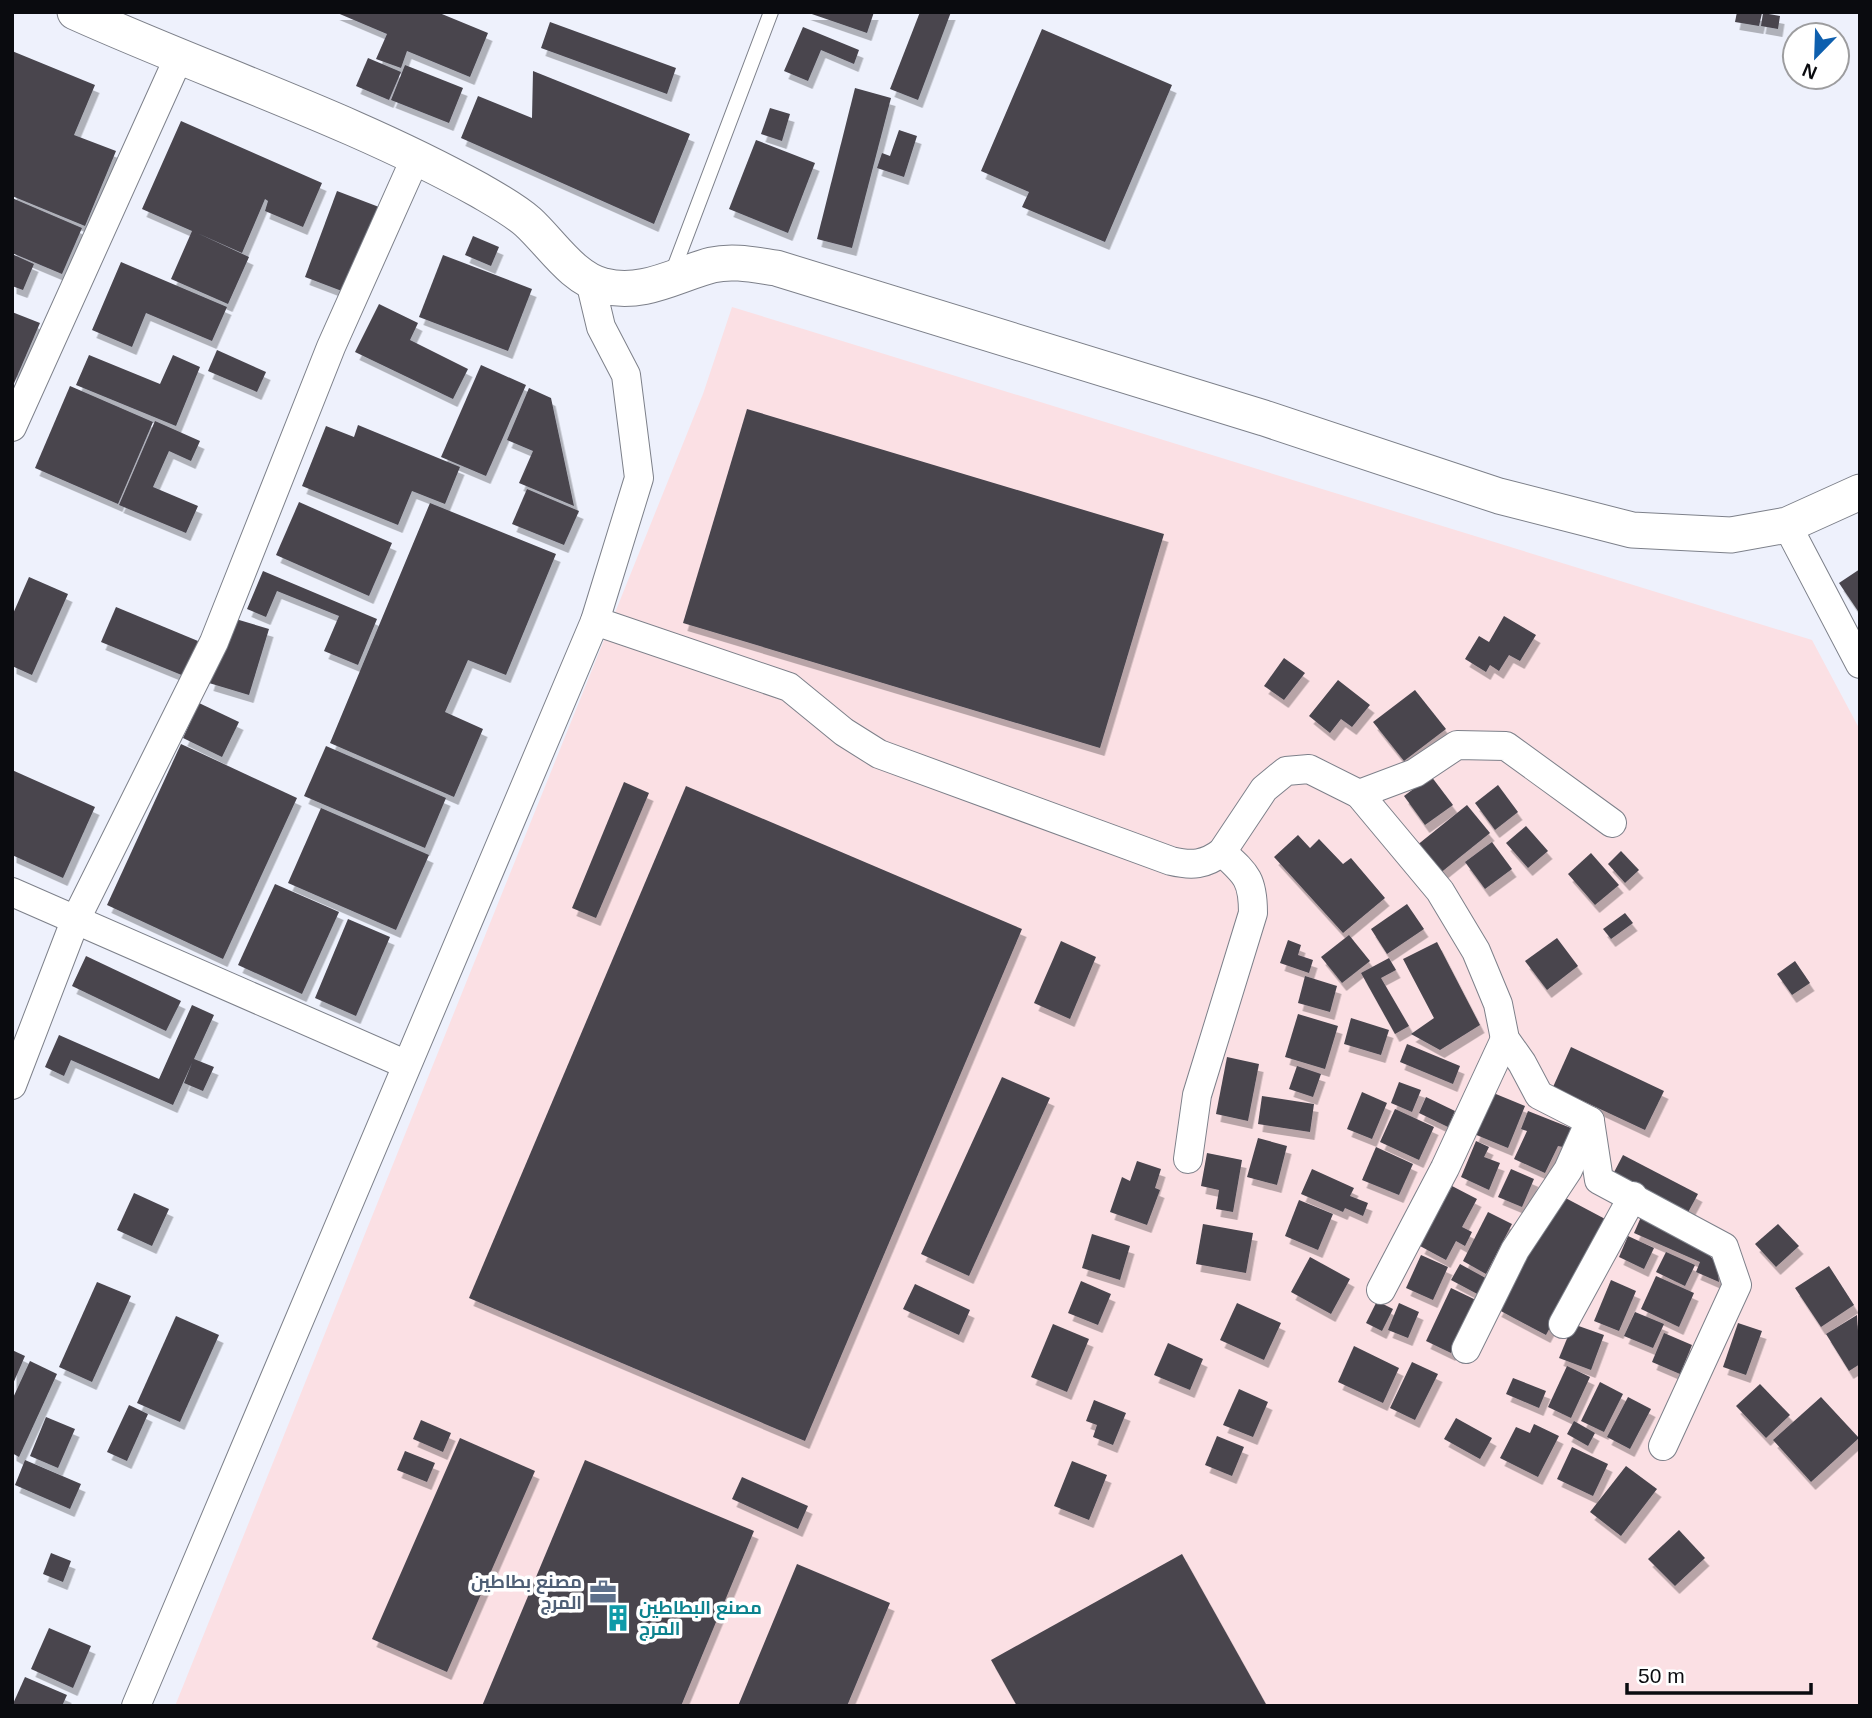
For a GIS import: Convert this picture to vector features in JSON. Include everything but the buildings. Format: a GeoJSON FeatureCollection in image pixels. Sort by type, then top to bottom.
{"type":"FeatureCollection","features":[{"type":"Feature","properties":{"kind":"street"},"geometry":{"type":"LineString","coordinates":[[75,12],[177,59],[243,83],[415,159],[511,209],[590,281],[615,288],[670,280],[726,263],[776,268],[1264,418],[1472,488],[1632,530],[1731,535],[1787,524],[1860,492]]}},
{"type":"Feature","properties":{"kind":"street"},"geometry":{"type":"LineString","coordinates":[[12,427],[177,59]]}},
{"type":"Feature","properties":{"kind":"street"},"geometry":{"type":"LineString","coordinates":[[12,1084],[75,921],[214,642],[331,347],[415,159]]}},
{"type":"Feature","properties":{"kind":"street"},"geometry":{"type":"LineString","coordinates":[[136,1706],[405,1064],[595,621],[639,478],[626,375],[601,327],[590,281]]}},
{"type":"Feature","properties":{"kind":"street"},"geometry":{"type":"LineString","coordinates":[[1787,524],[1860,664]]}},
{"type":"Feature","properties":{"kind":"street"},"geometry":{"type":"LineString","coordinates":[[595,621],[789,687],[844,732],[878,754],[1171,861],[1193,866],[1212,860],[1222,852],[1264,789],[1286,771],[1310,769],[1359,794],[1440,891],[1476,951],[1498,1004],[1506,1039],[1539,1096],[1590,1121]]}},
{"type":"Feature","properties":{"kind":"street"},"geometry":{"type":"LineString","coordinates":[[1359,794],[1415,773],[1457,745],[1506,746],[1583,806],[1612,823]]}},
{"type":"Feature","properties":{"kind":"street"},"geometry":{"type":"LineString","coordinates":[[1188,1159],[1197,1095],[1253,913],[1253,891],[1247,875],[1222,852]]}},
{"type":"Feature","properties":{"kind":"street"},"geometry":{"type":"LineString","coordinates":[[12,892],[405,1064]]}},
{"type":"Feature","properties":{"kind":"street"},"geometry":{"type":"LineString","coordinates":[[1381,1290],[1445,1168],[1506,1039]]}},
{"type":"Feature","properties":{"kind":"street"},"geometry":{"type":"LineString","coordinates":[[1590,1121],[1599,1180],[1724,1247],[1737,1285],[1663,1446]]}},
{"type":"Feature","properties":{"kind":"street"},"geometry":{"type":"LineString","coordinates":[[1466,1349],[1515,1250],[1569,1170],[1590,1121]]}},
{"type":"Feature","properties":{"kind":"street"},"geometry":{"type":"LineString","coordinates":[[1563,1324],[1633,1196]]}},
{"type":"Feature","properties":{"kind":"lane"},"geometry":{"type":"LineString","coordinates":[[670,280],[771,12]]}},
{"type":"Feature","properties":{"kind":"shaded area"},"geometry":{"type":"Polygon","coordinates":[[[732,307],[1812,640],[1860,730],[1860,1706],[175,1706],[703,394],[732,307]]]}},
{"type":"Feature","properties":{"kind":"place","name":"مصنع بطاطين المرج"},"geometry":{"type":"Point","coordinates":[603,1592]}},
{"type":"Feature","properties":{"kind":"place","name":"مصنع البطاطين المرج"},"geometry":{"type":"Point","coordinates":[618,1618]}}]}
